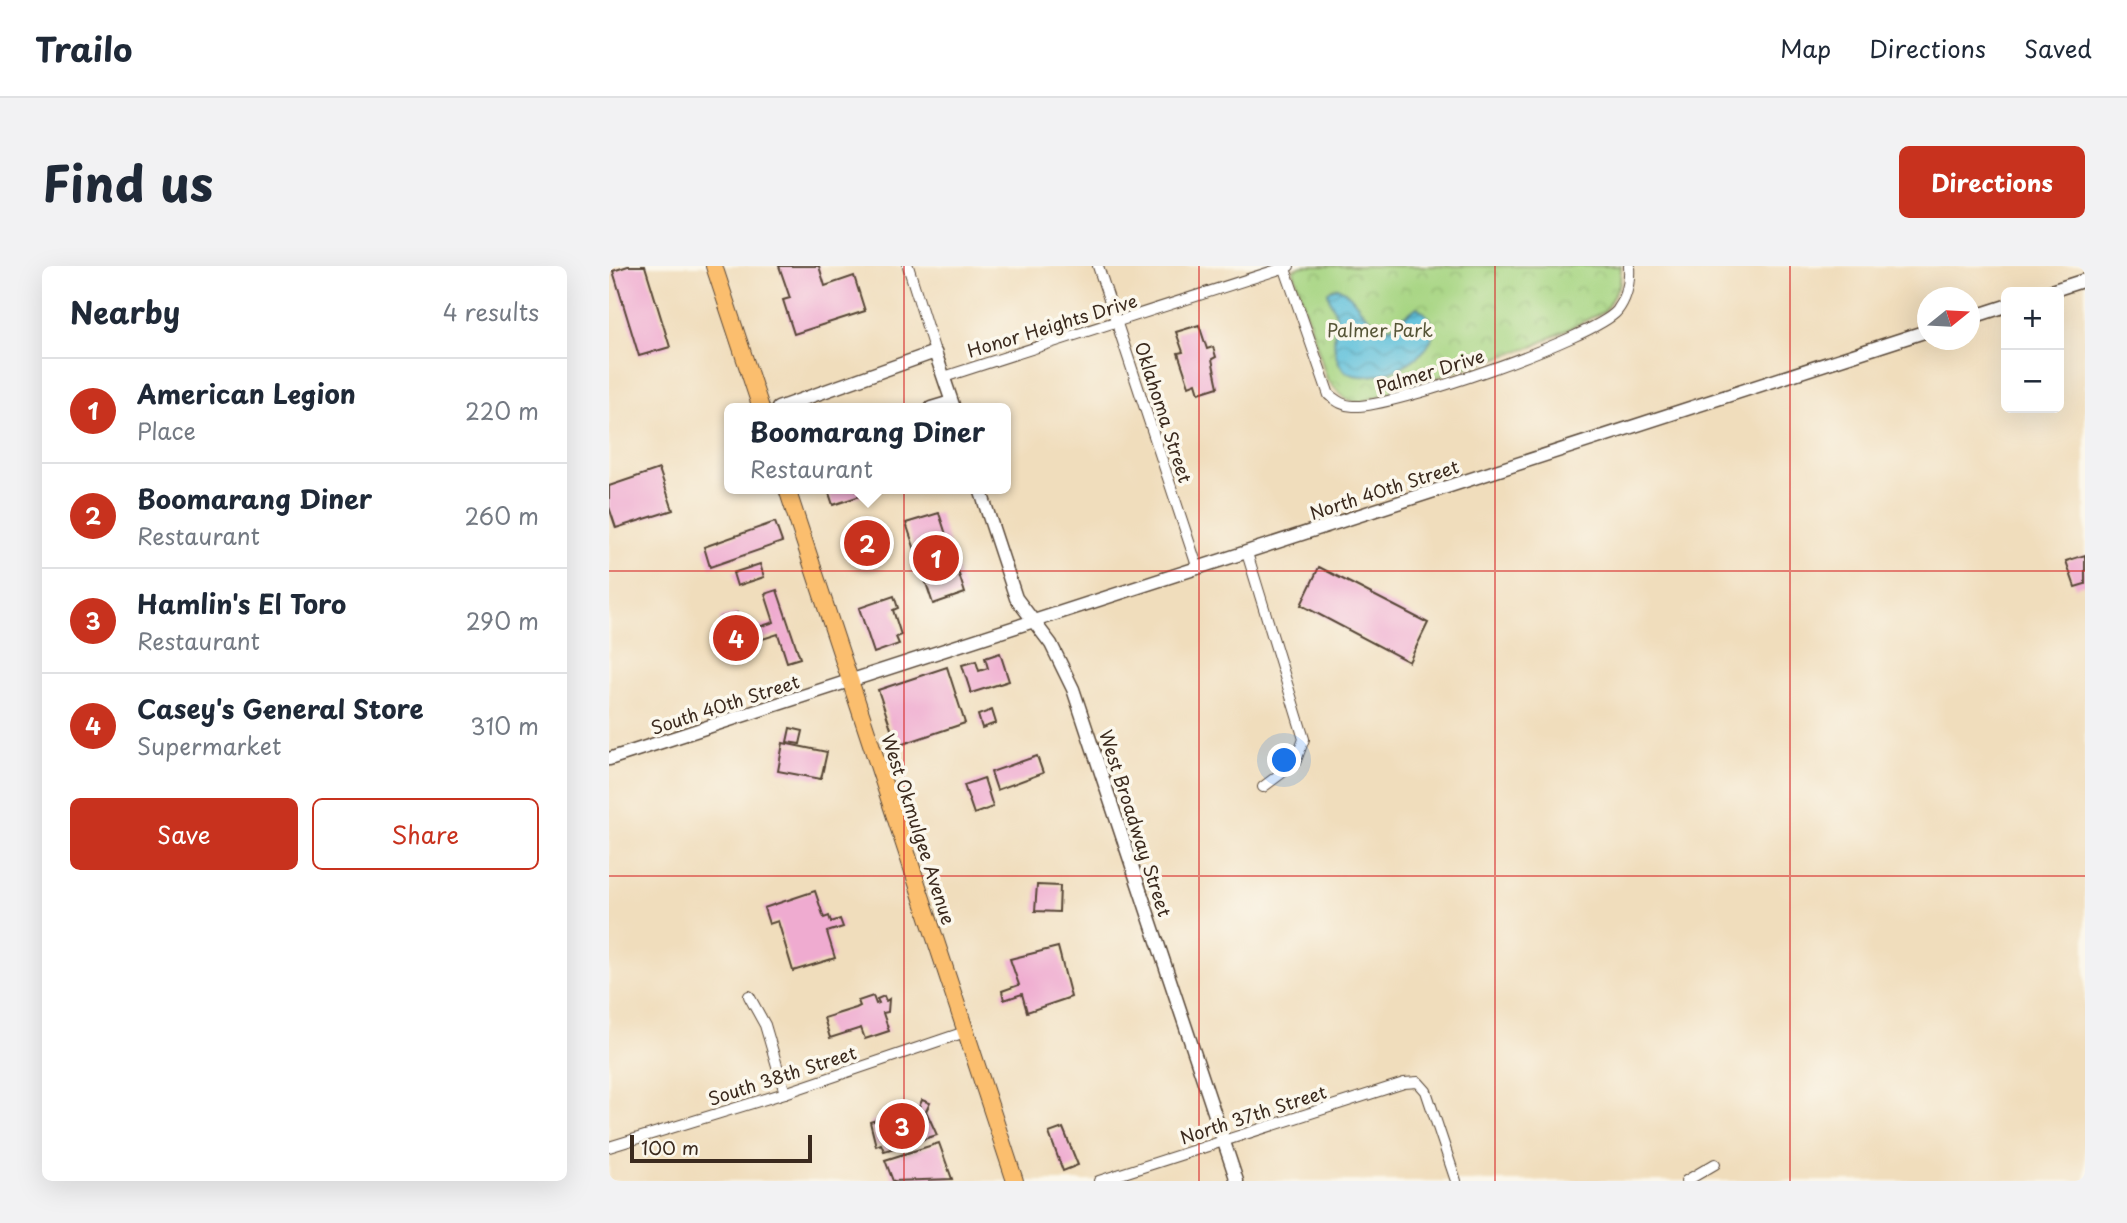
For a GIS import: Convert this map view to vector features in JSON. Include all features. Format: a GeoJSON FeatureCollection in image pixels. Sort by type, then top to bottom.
{"type":"FeatureCollection","features":[{"type":"Feature","properties":{"kind":"main road"},"geometry":{"type":"LineString","coordinates":[[714,266],[759,403]]}},
{"type":"Feature","properties":{"kind":"main road","name":"West Okmulgee Avenue"},"geometry":{"type":"LineString","coordinates":[[789,494],[1015,1181]]}},
{"type":"Feature","properties":{"kind":"street"},"geometry":{"type":"LineString","coordinates":[[908,266],[952,403]]}},
{"type":"Feature","properties":{"kind":"street","name":"Oklahoma Street"},"geometry":{"type":"LineString","coordinates":[[1098,266],[1198,569]]}},
{"type":"Feature","properties":{"kind":"street","name":"Honor Heights Drive"},"geometry":{"type":"LineString","coordinates":[[944,377],[1119,323],[1286,266]]}},
{"type":"Feature","properties":{"kind":"street","name":"Palmer Drive"},"geometry":{"type":"LineString","coordinates":[[1286,266],[1329,396],[1353,406],[1376,404],[1456,382],[1589,328],[1616,312],[1629,285],[1629,266]]}},
{"type":"Feature","properties":{"kind":"street"},"geometry":{"type":"LineString","coordinates":[[2063,287],[2085,280]]}},
{"type":"Feature","properties":{"kind":"street"},"geometry":{"type":"LineString","coordinates":[[1980,314],[2001,308]]}},
{"type":"Feature","properties":{"kind":"street","name":"North 40th Street"},"geometry":{"type":"LineString","coordinates":[[851,681],[1917,334]]}},
{"type":"Feature","properties":{"kind":"street"},"geometry":{"type":"LineString","coordinates":[[792,403],[936,352]]}},
{"type":"Feature","properties":{"kind":"street","name":"West Broadway Street"},"geometry":{"type":"LineString","coordinates":[[982,494],[1016,598],[1032,623],[1051,644],[1073,689],[1237,1181]]}},
{"type":"Feature","properties":{"kind":"street"},"geometry":{"type":"LineString","coordinates":[[1247,553],[1304,739],[1295,763],[1263,787]]}},
{"type":"Feature","properties":{"kind":"street","name":"South 40th Street"},"geometry":{"type":"LineString","coordinates":[[609,760],[851,681]]}},
{"type":"Feature","properties":{"kind":"street"},"geometry":{"type":"LineString","coordinates":[[609,750],[624,755]]}},
{"type":"Feature","properties":{"kind":"street"},"geometry":{"type":"LineString","coordinates":[[749,996],[765,1025],[785,1093]]}},
{"type":"Feature","properties":{"kind":"street","name":"South 38th Street"},"geometry":{"type":"LineString","coordinates":[[609,1147],[785,1093],[965,1032]]}},
{"type":"Feature","properties":{"kind":"street","name":"North 37th Street"},"geometry":{"type":"LineString","coordinates":[[1099,1181],[1403,1083],[1418,1082],[1426,1091],[1456,1181]]}},
{"type":"Feature","properties":{"kind":"street"},"geometry":{"type":"LineString","coordinates":[[1686,1181],[1715,1164]]}},
{"type":"Feature","properties":{"kind":"green space","name":"Palmer Park"},"geometry":{"type":"Polygon","coordinates":[[[1303,266],[1621,266],[1620,283],[1605,311],[1534,346],[1358,403],[1345,399],[1327,379],[1293,269],[1303,266]]]}},
{"type":"Feature","properties":{"kind":"water"},"geometry":{"type":"Polygon","coordinates":[[[1337,287],[1351,297],[1366,316],[1380,325],[1391,327],[1417,307],[1431,322],[1432,337],[1423,351],[1388,372],[1368,376],[1351,374],[1340,365],[1335,353],[1336,314],[1328,292],[1337,287]]]}},
{"type":"Feature","properties":{"kind":"building"},"geometry":{"type":"Polygon","coordinates":[[[628,266],[645,266],[670,347],[639,356],[613,271],[628,266]]]}},
{"type":"Feature","properties":{"kind":"building"},"geometry":{"type":"Polygon","coordinates":[[[779,266],[819,266],[825,286],[854,276],[865,311],[794,334],[783,300],[790,298],[779,266]]]}},
{"type":"Feature","properties":{"kind":"building"},"geometry":{"type":"Polygon","coordinates":[[[1199,325],[1207,349],[1213,347],[1216,357],[1212,359],[1218,387],[1199,393],[1196,383],[1189,386],[1178,353],[1183,352],[1176,332],[1199,325]]]}},
{"type":"Feature","properties":{"kind":"building"},"geometry":{"type":"Polygon","coordinates":[[[659,469],[673,510],[616,528],[609,507],[609,486],[659,469]]]}},
{"type":"Feature","properties":{"kind":"building"},"geometry":{"type":"Polygon","coordinates":[[[829,494],[866,494],[833,505],[829,494]]]}},
{"type":"Feature","properties":{"kind":"building"},"geometry":{"type":"Polygon","coordinates":[[[939,513],[965,593],[933,604],[906,523],[939,513]]]}},
{"type":"Feature","properties":{"kind":"building"},"geometry":{"type":"Polygon","coordinates":[[[775,522],[782,542],[710,567],[704,547],[775,522]]]}},
{"type":"Feature","properties":{"kind":"building"},"geometry":{"type":"Polygon","coordinates":[[[877,531],[882,547],[858,555],[852,539],[877,531]]]}},
{"type":"Feature","properties":{"kind":"building"},"geometry":{"type":"Polygon","coordinates":[[[2085,555],[2085,584],[2075,587],[2066,561],[2085,555]]]}},
{"type":"Feature","properties":{"kind":"building"},"geometry":{"type":"Polygon","coordinates":[[[760,564],[764,577],[737,586],[733,573],[760,564]]]}},
{"type":"Feature","properties":{"kind":"building"},"geometry":{"type":"Polygon","coordinates":[[[1319,567],[1428,623],[1409,662],[1301,605],[1319,567]]]}},
{"type":"Feature","properties":{"kind":"building"},"geometry":{"type":"Polygon","coordinates":[[[777,590],[800,658],[787,662],[778,634],[747,644],[749,651],[733,656],[720,618],[737,613],[744,632],[774,622],[765,594],[777,590]]]}},
{"type":"Feature","properties":{"kind":"building"},"geometry":{"type":"Polygon","coordinates":[[[894,596],[898,608],[893,610],[901,635],[896,637],[899,644],[874,653],[859,608],[894,596]]]}},
{"type":"Feature","properties":{"kind":"building"},"geometry":{"type":"Polygon","coordinates":[[[1000,653],[1009,681],[971,693],[962,665],[976,661],[979,671],[988,668],[985,658],[1000,653]]]}},
{"type":"Feature","properties":{"kind":"building"},"geometry":{"type":"Polygon","coordinates":[[[947,667],[965,723],[897,746],[878,690],[947,667]]]}},
{"type":"Feature","properties":{"kind":"building"},"geometry":{"type":"Polygon","coordinates":[[[992,710],[996,723],[982,728],[978,715],[992,710]]]}},
{"type":"Feature","properties":{"kind":"building"},"geometry":{"type":"Polygon","coordinates":[[[790,728],[803,731],[800,744],[787,742],[790,728]]]}},
{"type":"Feature","properties":{"kind":"building"},"geometry":{"type":"Polygon","coordinates":[[[783,743],[827,752],[821,779],[778,771],[783,743]]]}},
{"type":"Feature","properties":{"kind":"building"},"geometry":{"type":"Polygon","coordinates":[[[1037,756],[1043,773],[997,790],[991,772],[1037,756]]]}},
{"type":"Feature","properties":{"kind":"building"},"geometry":{"type":"Polygon","coordinates":[[[984,778],[993,807],[974,814],[964,785],[984,778]]]}},
{"type":"Feature","properties":{"kind":"building"},"geometry":{"type":"Polygon","coordinates":[[[1037,885],[1060,886],[1059,912],[1035,911],[1037,885]]]}},
{"type":"Feature","properties":{"kind":"building"},"geometry":{"type":"Polygon","coordinates":[[[815,891],[824,918],[829,916],[831,922],[840,919],[843,927],[827,932],[835,958],[793,971],[778,921],[769,924],[764,908],[815,891]]]}},
{"type":"Feature","properties":{"kind":"building"},"geometry":{"type":"Polygon","coordinates":[[[1058,947],[1071,997],[1027,1012],[1022,994],[1004,1000],[1002,991],[1019,985],[1010,959],[1058,947]]]}},
{"type":"Feature","properties":{"kind":"building"},"geometry":{"type":"Polygon","coordinates":[[[873,996],[876,1004],[879,1003],[877,999],[884,996],[886,1001],[889,999],[888,1012],[883,1013],[889,1031],[865,1039],[861,1028],[830,1038],[824,1018],[856,1008],[860,1006],[858,1001],[873,996]]]}},
{"type":"Feature","properties":{"kind":"building"},"geometry":{"type":"Polygon","coordinates":[[[922,1100],[930,1103],[926,1111],[937,1135],[884,1151],[881,1144],[876,1146],[870,1122],[919,1107],[922,1100]]]}},
{"type":"Feature","properties":{"kind":"building"},"geometry":{"type":"Polygon","coordinates":[[[1063,1128],[1078,1165],[1063,1171],[1049,1133],[1063,1128]]]}},
{"type":"Feature","properties":{"kind":"building"},"geometry":{"type":"Polygon","coordinates":[[[939,1143],[952,1179],[893,1181],[885,1160],[939,1143]]]}},
{"type":"Feature","properties":{"kind":"place","name":"Boomarang Diner"},"geometry":{"type":"Point","coordinates":[867,543]}},
{"type":"Feature","properties":{"kind":"place","name":"American Legion"},"geometry":{"type":"Point","coordinates":[936,558]}},
{"type":"Feature","properties":{"kind":"place","name":"Casey's General Store"},"geometry":{"type":"Point","coordinates":[736,638]}},
{"type":"Feature","properties":{"kind":"place","name":"Hamlin's El Toro"},"geometry":{"type":"Point","coordinates":[902,1126]}}]}
